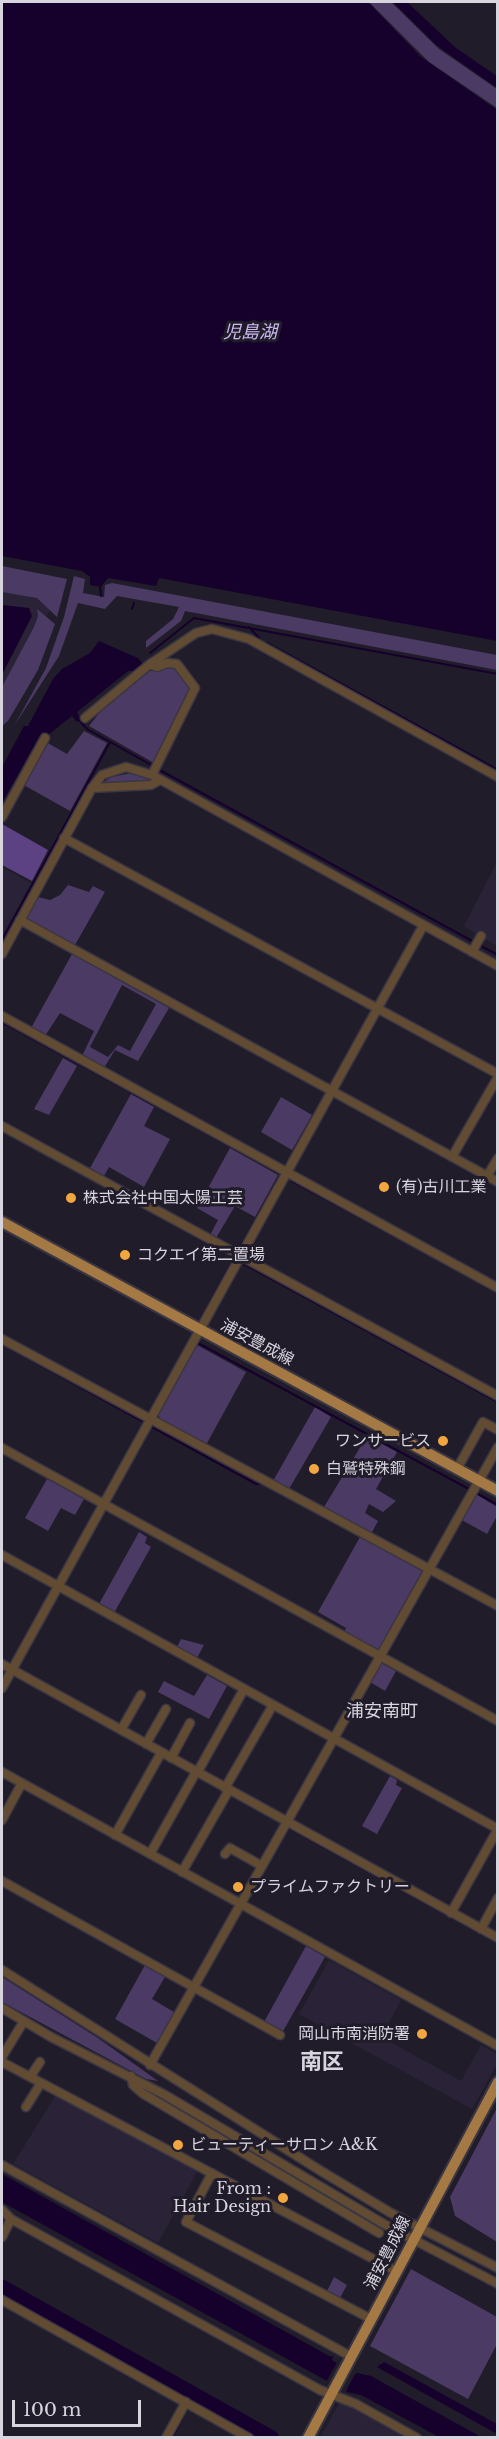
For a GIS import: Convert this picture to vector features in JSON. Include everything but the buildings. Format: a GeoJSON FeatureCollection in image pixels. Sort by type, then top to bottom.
{"type":"FeatureCollection","features":[{"type":"Feature","properties":{"kind":"main road","name":"浦安豊成線"},"geometry":{"type":"LineString","coordinates":[[2,1222],[498,1491]]}},
{"type":"Feature","properties":{"kind":"main road","name":"浦安豊成線"},"geometry":{"type":"LineString","coordinates":[[308,2438],[418,2227],[498,2082]]}},
{"type":"Feature","properties":{"kind":"street"},"geometry":{"type":"LineString","coordinates":[[85,718],[150,664],[203,629],[235,634],[249,639],[498,777]]}},
{"type":"Feature","properties":{"kind":"street"},"geometry":{"type":"LineString","coordinates":[[150,664],[157,668],[167,663],[177,664],[195,688],[154,771]]}},
{"type":"Feature","properties":{"kind":"street"},"geometry":{"type":"LineString","coordinates":[[2,817],[45,738]]}},
{"type":"Feature","properties":{"kind":"street"},"geometry":{"type":"LineString","coordinates":[[2,954],[64,838],[92,788],[102,775],[120,768],[154,771]]}},
{"type":"Feature","properties":{"kind":"street"},"geometry":{"type":"LineString","coordinates":[[154,771],[160,780],[423,926],[477,944],[498,966]]}},
{"type":"Feature","properties":{"kind":"street"},"geometry":{"type":"LineString","coordinates":[[92,788],[151,785],[160,780]]}},
{"type":"Feature","properties":{"kind":"street"},"geometry":{"type":"LineString","coordinates":[[64,838],[498,1076],[452,1157]]}},
{"type":"Feature","properties":{"kind":"street"},"geometry":{"type":"LineString","coordinates":[[20,920],[498,1182]]}},
{"type":"Feature","properties":{"kind":"street"},"geometry":{"type":"LineString","coordinates":[[2,1688],[423,926]]}},
{"type":"Feature","properties":{"kind":"street"},"geometry":{"type":"LineString","coordinates":[[2,1016],[498,1288]]}},
{"type":"Feature","properties":{"kind":"street"},"geometry":{"type":"LineString","coordinates":[[2,1126],[498,1396]]}},
{"type":"Feature","properties":{"kind":"street"},"geometry":{"type":"LineString","coordinates":[[487,1176],[498,1158]]}},
{"type":"Feature","properties":{"kind":"street"},"geometry":{"type":"LineString","coordinates":[[2,1340],[498,1606]]}},
{"type":"Feature","properties":{"kind":"street"},"geometry":{"type":"LineString","coordinates":[[457,1469],[483,1422],[498,1430]]}},
{"type":"Feature","properties":{"kind":"street"},"geometry":{"type":"LineString","coordinates":[[150,2065],[498,1447]]}},
{"type":"Feature","properties":{"kind":"street"},"geometry":{"type":"LineString","coordinates":[[2,1448],[498,1721]]}},
{"type":"Feature","properties":{"kind":"street"},"geometry":{"type":"LineString","coordinates":[[2,1555],[243,1691],[334,1738],[498,1829],[451,1913]]}},
{"type":"Feature","properties":{"kind":"street"},"geometry":{"type":"LineString","coordinates":[[2,1664],[146,1744],[160,1755],[171,1758],[195,1774],[498,1938]]}},
{"type":"Feature","properties":{"kind":"street"},"geometry":{"type":"LineString","coordinates":[[150,1854],[243,1691]]}},
{"type":"Feature","properties":{"kind":"street"},"geometry":{"type":"LineString","coordinates":[[121,1730],[141,1695]]}},
{"type":"Feature","properties":{"kind":"street"},"geometry":{"type":"LineString","coordinates":[[182,1872],[272,1707]]}},
{"type":"Feature","properties":{"kind":"street"},"geometry":{"type":"LineString","coordinates":[[146,1744],[166,1709]]}},
{"type":"Feature","properties":{"kind":"street"},"geometry":{"type":"LineString","coordinates":[[171,1758],[190,1723]]}},
{"type":"Feature","properties":{"kind":"street"},"geometry":{"type":"LineString","coordinates":[[115,1835],[160,1755]]}},
{"type":"Feature","properties":{"kind":"street"},"geometry":{"type":"LineString","coordinates":[[2,1772],[21,1785],[498,2046]]}},
{"type":"Feature","properties":{"kind":"street"},"geometry":{"type":"LineString","coordinates":[[2,1820],[21,1785]]}},
{"type":"Feature","properties":{"kind":"street"},"geometry":{"type":"LineString","coordinates":[[225,1854],[230,1848],[262,1866]]}},
{"type":"Feature","properties":{"kind":"street"},"geometry":{"type":"LineString","coordinates":[[2,1881],[280,2035]]}},
{"type":"Feature","properties":{"kind":"street"},"geometry":{"type":"LineString","coordinates":[[481,1929],[498,1898]]}},
{"type":"Feature","properties":{"kind":"street"},"geometry":{"type":"LineString","coordinates":[[2,1970],[321,2171],[418,2227],[498,2268]]}},
{"type":"Feature","properties":{"kind":"street"},"geometry":{"type":"LineString","coordinates":[[2,2008],[131,2076],[355,2206],[498,2284]]}},
{"type":"Feature","properties":{"kind":"street"},"geometry":{"type":"LineString","coordinates":[[24,2021],[2,2060],[41,2083],[396,2271]]}},
{"type":"Feature","properties":{"kind":"street"},"geometry":{"type":"LineString","coordinates":[[30,2077],[40,2062]]}},
{"type":"Feature","properties":{"kind":"street"},"geometry":{"type":"LineString","coordinates":[[131,2076],[133,2085],[142,2093],[379,2233]]}},
{"type":"Feature","properties":{"kind":"street"},"geometry":{"type":"LineString","coordinates":[[26,2107],[41,2083]]}},
{"type":"Feature","properties":{"kind":"street"},"geometry":{"type":"LineString","coordinates":[[2,2164],[350,2361]]}},
{"type":"Feature","properties":{"kind":"street"},"geometry":{"type":"LineString","coordinates":[[212,2173],[186,2222],[371,2319]]}},
{"type":"Feature","properties":{"kind":"street"},"geometry":{"type":"LineString","coordinates":[[350,2216],[355,2206]]}},
{"type":"Feature","properties":{"kind":"street"},"geometry":{"type":"LineString","coordinates":[[2,2210],[11,2219],[417,2438]]}},
{"type":"Feature","properties":{"kind":"street"},"geometry":{"type":"LineString","coordinates":[[2,2236],[11,2219]]}},
{"type":"Feature","properties":{"kind":"street"},"geometry":{"type":"LineString","coordinates":[[2,2300],[249,2438]]}},
{"type":"Feature","properties":{"kind":"street"},"geometry":{"type":"LineString","coordinates":[[166,2438],[186,2402]]}},
{"type":"Feature","properties":{"kind":"shaded area"},"geometry":{"type":"Polygon","coordinates":[[[369,2],[391,2],[439,49],[497,89],[497,108],[429,62],[369,2]]]}},
{"type":"Feature","properties":{"kind":"shaded area"},"geometry":{"type":"Polygon","coordinates":[[[2,566],[67,579],[57,617],[37,598],[2,592],[2,566]]]}},
{"type":"Feature","properties":{"kind":"shaded area"},"geometry":{"type":"Polygon","coordinates":[[[2,570],[65,582],[2,700],[2,570]]]}},
{"type":"Feature","properties":{"kind":"shaded area"},"geometry":{"type":"Polygon","coordinates":[[[74,576],[85,579],[83,593],[104,597],[105,585],[112,583],[497,655],[497,670],[185,611],[181,621],[146,648],[146,641],[173,619],[179,607],[117,596],[105,609],[78,603],[59,656],[14,726],[46,668],[64,617],[74,576]]]}},
{"type":"Feature","properties":{"kind":"shaded area"},"geometry":{"type":"Polygon","coordinates":[[[37,609],[55,624],[38,670],[8,721],[2,726],[2,687],[34,627],[38,616],[37,609]]]}},
{"type":"Feature","properties":{"kind":"shaded area"},"geometry":{"type":"Polygon","coordinates":[[[170,665],[191,691],[154,763],[89,726],[107,703],[150,671],[158,671],[170,665]]]}},
{"type":"Feature","properties":{"kind":"shaded area"},"geometry":{"type":"Polygon","coordinates":[[[84,731],[107,743],[70,811],[22,784],[46,742],[67,754],[84,731]]]}},
{"type":"Feature","properties":{"kind":"shaded area"},"geometry":{"type":"Polygon","coordinates":[[[132,773],[151,780],[100,785],[111,777],[132,773]]]}},
{"type":"Feature","properties":{"kind":"shaded area"},"geometry":{"type":"Polygon","coordinates":[[[2,824],[48,850],[32,881],[2,865],[2,824]]]}},
{"type":"Feature","properties":{"kind":"shaded area"},"geometry":{"type":"Polygon","coordinates":[[[497,862],[497,946],[464,926],[497,862]]]}},
{"type":"Feature","properties":{"kind":"shaded area"},"geometry":{"type":"Polygon","coordinates":[[[2,867],[31,883],[2,936],[2,867]]]}},
{"type":"Feature","properties":{"kind":"shaded area"},"geometry":{"type":"Polygon","coordinates":[[[68,885],[89,892],[93,886],[105,892],[75,945],[26,918],[38,897],[50,900],[60,895],[68,885]]]}},
{"type":"Feature","properties":{"kind":"shaded area"},"geometry":{"type":"Polygon","coordinates":[[[72,954],[169,1008],[138,1061],[115,1050],[104,1068],[82,1056],[94,1031],[60,1013],[45,1036],[31,1028],[72,954]],[[122,985],[90,1047],[108,1057],[118,1045],[130,1051],[156,1004],[122,985]]]}},
{"type":"Feature","properties":{"kind":"shaded area"},"geometry":{"type":"Polygon","coordinates":[[[63,1058],[77,1066],[49,1115],[34,1109],[63,1058]]]}},
{"type":"Feature","properties":{"kind":"shaded area"},"geometry":{"type":"Polygon","coordinates":[[[131,1094],[154,1107],[144,1126],[170,1139],[144,1187],[109,1167],[104,1176],[90,1168],[131,1094]]]}},
{"type":"Feature","properties":{"kind":"shaded area"},"geometry":{"type":"Polygon","coordinates":[[[281,1097],[312,1115],[292,1150],[261,1132],[281,1097]]]}},
{"type":"Feature","properties":{"kind":"shaded area"},"geometry":{"type":"Polygon","coordinates":[[[230,1148],[278,1175],[255,1217],[235,1206],[216,1238],[210,1235],[218,1220],[197,1208],[230,1148]]]}},
{"type":"Feature","properties":{"kind":"shaded area"},"geometry":{"type":"Polygon","coordinates":[[[197,1345],[246,1372],[206,1445],[160,1419],[158,1413],[197,1345]]]}},
{"type":"Feature","properties":{"kind":"shaded area"},"geometry":{"type":"Polygon","coordinates":[[[315,1407],[331,1417],[289,1489],[273,1481],[315,1407]]]}},
{"type":"Feature","properties":{"kind":"shaded area"},"geometry":{"type":"Polygon","coordinates":[[[367,1436],[397,1452],[376,1489],[396,1501],[383,1512],[369,1504],[365,1513],[378,1521],[371,1534],[324,1507],[367,1436]]]}},
{"type":"Feature","properties":{"kind":"shaded area"},"geometry":{"type":"Polygon","coordinates":[[[47,1479],[84,1499],[75,1515],[61,1508],[48,1531],[25,1518],[47,1479]]]}},
{"type":"Feature","properties":{"kind":"shaded area"},"geometry":{"type":"Polygon","coordinates":[[[476,1494],[497,1507],[497,1516],[487,1534],[460,1519],[476,1494]]]}},
{"type":"Feature","properties":{"kind":"shaded area"},"geometry":{"type":"Polygon","coordinates":[[[139,1532],[147,1537],[145,1543],[151,1547],[114,1613],[99,1604],[139,1532]]]}},
{"type":"Feature","properties":{"kind":"shaded area"},"geometry":{"type":"Polygon","coordinates":[[[360,1537],[422,1571],[378,1651],[344,1633],[346,1628],[318,1612],[360,1537]]]}},
{"type":"Feature","properties":{"kind":"shaded area"},"geometry":{"type":"Polygon","coordinates":[[[181,1639],[204,1645],[197,1658],[177,1647],[181,1639]]]}},
{"type":"Feature","properties":{"kind":"shaded area"},"geometry":{"type":"Polygon","coordinates":[[[381,1663],[396,1671],[385,1691],[370,1682],[381,1663]]]}},
{"type":"Feature","properties":{"kind":"shaded area"},"geometry":{"type":"Polygon","coordinates":[[[207,1675],[227,1686],[209,1719],[158,1692],[164,1681],[194,1696],[207,1675]]]}},
{"type":"Feature","properties":{"kind":"shaded area"},"geometry":{"type":"Polygon","coordinates":[[[390,1776],[397,1780],[396,1785],[402,1788],[377,1834],[362,1826],[390,1776]]]}},
{"type":"Feature","properties":{"kind":"shaded area"},"geometry":{"type":"Polygon","coordinates":[[[306,1946],[325,1957],[282,2033],[264,2022],[306,1946]]]}},
{"type":"Feature","properties":{"kind":"shaded area"},"geometry":{"type":"Polygon","coordinates":[[[329,1960],[401,2000],[381,2037],[461,2081],[481,2045],[497,2054],[497,2064],[472,2109],[299,2014],[329,1960]]]}},
{"type":"Feature","properties":{"kind":"shaded area"},"geometry":{"type":"Polygon","coordinates":[[[145,1965],[165,1977],[152,1999],[174,2012],[157,2043],[115,2019],[145,1965]]]}},
{"type":"Feature","properties":{"kind":"shaded area"},"geometry":{"type":"Polygon","coordinates":[[[2,1977],[98,2038],[158,2081],[146,2079],[2,2002],[2,1977]]]}},
{"type":"Feature","properties":{"kind":"shaded area"},"geometry":{"type":"Polygon","coordinates":[[[56,2095],[197,2172],[158,2243],[13,2164],[56,2095]]]}},
{"type":"Feature","properties":{"kind":"shaded area"},"geometry":{"type":"Polygon","coordinates":[[[497,2108],[497,2242],[455,2216],[450,2197],[497,2108]]]}},
{"type":"Feature","properties":{"kind":"shaded area"},"geometry":{"type":"Polygon","coordinates":[[[411,2269],[497,2317],[497,2344],[468,2399],[370,2346],[411,2269]]]}},
{"type":"Feature","properties":{"kind":"shaded area"},"geometry":{"type":"Polygon","coordinates":[[[334,2277],[347,2285],[340,2298],[327,2291],[334,2277]]]}},
{"type":"Feature","properties":{"kind":"shaded area"},"geometry":{"type":"Polygon","coordinates":[[[340,2402],[354,2406],[412,2438],[320,2438],[340,2402]]]}},
{"type":"Feature","properties":{"kind":"water","name":"児島湖"},"geometry":{"type":"Polygon","coordinates":[[[2,2],[368,2],[420,56],[497,110],[497,641],[159,578],[156,586],[108,578],[101,587],[90,585],[90,577],[82,571],[2,556],[2,2]]]}},
{"type":"Feature","properties":{"kind":"water"},"geometry":{"type":"Polygon","coordinates":[[[393,2],[407,2],[456,48],[497,76],[497,88],[436,45],[393,2]]]}},
{"type":"Feature","properties":{"kind":"water"},"geometry":{"type":"Polygon","coordinates":[[[2,605],[29,608],[32,616],[2,675],[2,605]]]}},
{"type":"Feature","properties":{"kind":"water"},"geometry":{"type":"Polygon","coordinates":[[[99,641],[138,658],[143,664],[133,671],[128,671],[77,712],[80,719],[77,722],[72,716],[48,735],[42,732],[2,803],[2,767],[24,726],[28,726],[53,679],[62,669],[90,653],[99,641]]]}},
{"type":"Feature","properties":{"kind":"water"},"geometry":{"type":"Polygon","coordinates":[[[2,2176],[329,2357],[333,2356],[332,2360],[356,2375],[369,2377],[478,2437],[439,2437],[361,2395],[347,2392],[2,2202],[2,2176]]]}},
{"type":"Feature","properties":{"kind":"water"},"geometry":{"type":"Polygon","coordinates":[[[384,2362],[497,2424],[497,2434],[377,2367],[384,2362]]]}},
{"type":"Feature","properties":{"kind":"pier"},"geometry":{"type":"Polygon","coordinates":[[[338,2361],[356,2372],[345,2393],[326,2382],[338,2361]]]}},
{"type":"Feature","properties":{"kind":"waterway"},"geometry":{"type":"LineString","coordinates":[[100,586],[101,596]]}},
{"type":"Feature","properties":{"kind":"waterway"},"geometry":{"type":"LineString","coordinates":[[132,609],[134,603]]}},
{"type":"Feature","properties":{"kind":"waterway"},"geometry":{"type":"LineString","coordinates":[[150,653],[194,618],[498,674]]}},
{"type":"Feature","properties":{"kind":"waterway"},"geometry":{"type":"LineString","coordinates":[[249,627],[259,638]]}},
{"type":"Feature","properties":{"kind":"waterway"},"geometry":{"type":"LineString","coordinates":[[267,643],[498,770]]}},
{"type":"Feature","properties":{"kind":"waterway"},"geometry":{"type":"LineString","coordinates":[[77,718],[87,729],[153,766]]}},
{"type":"Feature","properties":{"kind":"waterway"},"geometry":{"type":"LineString","coordinates":[[2,940],[110,742]]}},
{"type":"Feature","properties":{"kind":"waterway"},"geometry":{"type":"LineString","coordinates":[[158,769],[474,942]]}},
{"type":"Feature","properties":{"kind":"waterway"},"geometry":{"type":"LineString","coordinates":[[479,945],[498,955]]}},
{"type":"Feature","properties":{"kind":"waterway"},"geometry":{"type":"LineString","coordinates":[[2,1022],[281,1174],[239,1249]]}},
{"type":"Feature","properties":{"kind":"waterway"},"geometry":{"type":"LineString","coordinates":[[286,1165],[295,1150]]}},
{"type":"Feature","properties":{"kind":"waterway"},"geometry":{"type":"LineString","coordinates":[[292,1181],[474,1279]]}},
{"type":"Feature","properties":{"kind":"waterway"},"geometry":{"type":"LineString","coordinates":[[122,1196],[234,1258],[201,1318]]}},
{"type":"Feature","properties":{"kind":"waterway"},"geometry":{"type":"LineString","coordinates":[[244,1264],[498,1402]]}},
{"type":"Feature","properties":{"kind":"waterway"},"geometry":{"type":"LineString","coordinates":[[198,1343],[469,1489]]}},
{"type":"Feature","properties":{"kind":"waterway"},"geometry":{"type":"LineString","coordinates":[[2,1344],[142,1421]]}},
{"type":"Feature","properties":{"kind":"waterway"},"geometry":{"type":"LineString","coordinates":[[152,1427],[256,1484],[263,1483]]}},
{"type":"Feature","properties":{"kind":"waterway"},"geometry":{"type":"LineString","coordinates":[[478,1494],[498,1505]]}},
{"type":"Feature","properties":{"kind":"waterway"},"geometry":{"type":"LineString","coordinates":[[139,1744],[157,1755]]}},
{"type":"Feature","properties":{"kind":"waterway"},"geometry":{"type":"LineString","coordinates":[[162,1757],[191,1773]]}},
{"type":"Feature","properties":{"kind":"waterway"},"geometry":{"type":"LineString","coordinates":[[196,1776],[223,1791]]}},
{"type":"Feature","properties":{"kind":"waterway"},"geometry":{"type":"LineString","coordinates":[[395,1777],[492,1831]]}},
{"type":"Feature","properties":{"kind":"waterway"},"geometry":{"type":"LineString","coordinates":[[230,1795],[278,1821]]}},
{"type":"Feature","properties":{"kind":"waterway"},"geometry":{"type":"LineString","coordinates":[[289,1828],[498,1943]]}},
{"type":"Feature","properties":{"kind":"waterway"},"geometry":{"type":"LineString","coordinates":[[2,2175],[331,2358]]}},
{"type":"Feature","properties":{"kind":"waterway"},"geometry":{"type":"LineString","coordinates":[[2,2287],[272,2438]]}},
{"type":"Feature","properties":{"kind":"waterway"},"geometry":{"type":"LineString","coordinates":[[357,2374],[371,2377],[481,2438]]}},
{"type":"Feature","properties":{"kind":"waterway"},"geometry":{"type":"LineString","coordinates":[[191,2400],[195,2394]]}},
{"type":"Feature","properties":{"kind":"waterway"},"geometry":{"type":"LineString","coordinates":[[172,2438],[188,2408]]}},
{"type":"Feature","properties":{"kind":"place","name":"(有)古川工業"},"geometry":{"type":"Point","coordinates":[384,1187]}},
{"type":"Feature","properties":{"kind":"place","name":"株式会社中国太陽工芸"},"geometry":{"type":"Point","coordinates":[71,1198]}},
{"type":"Feature","properties":{"kind":"place","name":"コクエイ第二置場"},"geometry":{"type":"Point","coordinates":[125,1255]}},
{"type":"Feature","properties":{"kind":"place","name":"ワンサービス"},"geometry":{"type":"Point","coordinates":[443,1441]}},
{"type":"Feature","properties":{"kind":"place","name":"白鷲特殊鋼"},"geometry":{"type":"Point","coordinates":[314,1469]}},
{"type":"Feature","properties":{"kind":"place","name":"プライムファクトリー"},"geometry":{"type":"Point","coordinates":[238,1887]}},
{"type":"Feature","properties":{"kind":"place","name":"岡山市南消防署"},"geometry":{"type":"Point","coordinates":[422,2034]}},
{"type":"Feature","properties":{"kind":"place","name":"ビューティーサロン A&K"},"geometry":{"type":"Point","coordinates":[178,2145]}},
{"type":"Feature","properties":{"kind":"place","name":"From : Hair Design"},"geometry":{"type":"Point","coordinates":[283,2198]}},
{"type":"Feature","properties":{"kind":"district","name":"浦安南町"},"geometry":{"type":"Point","coordinates":[382,1712]}},
{"type":"Feature","properties":{"kind":"district","name":"南区"},"geometry":{"type":"Point","coordinates":[322,2063]}}]}
